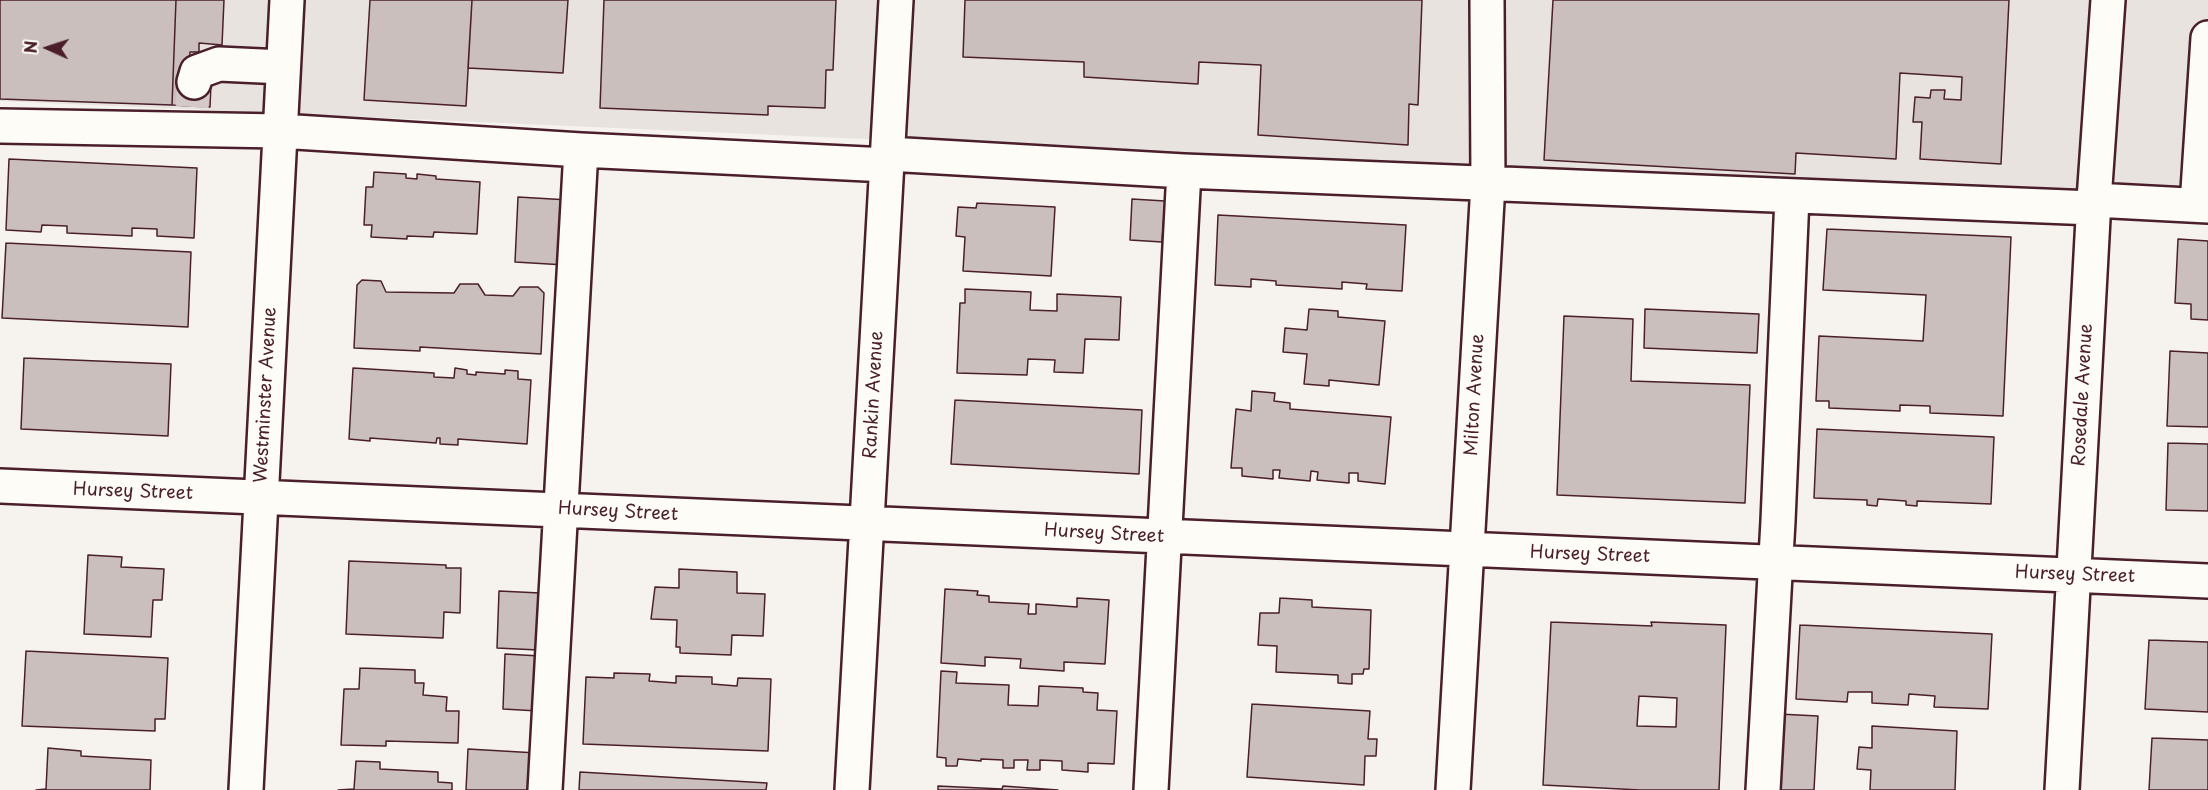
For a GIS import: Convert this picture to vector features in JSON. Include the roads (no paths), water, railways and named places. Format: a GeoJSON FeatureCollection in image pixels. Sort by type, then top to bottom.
{"type":"FeatureCollection","features":[{"type":"Feature","properties":{"kind":"street","name":"Westminster Avenue"},"geometry":{"type":"LineString","coordinates":[[246,790],[286,0]]}},
{"type":"Feature","properties":{"kind":"street","name":"Rankin Avenue"},"geometry":{"type":"LineString","coordinates":[[852,790],[896,0]]}},
{"type":"Feature","properties":{"kind":"street","name":"Milton Avenue"},"geometry":{"type":"LineString","coordinates":[[1453,790],[1488,184],[1487,0]]}},
{"type":"Feature","properties":{"kind":"street","name":"Rosedale Avenue"},"geometry":{"type":"LineString","coordinates":[[2062,790],[2093,204],[2108,0]]}},
{"type":"Feature","properties":{"kind":"street"},"geometry":{"type":"LineString","coordinates":[[0,126],[192,106],[280,131],[581,150],[1184,171],[1792,197],[2202,206],[2208,38]]}},
{"type":"Feature","properties":{"kind":"street"},"geometry":{"type":"LineString","coordinates":[[192,106],[197,72],[219,64],[283,67]]}},
{"type":"Feature","properties":{"kind":"street"},"geometry":{"type":"LineString","coordinates":[[545,790],[581,150]]}},
{"type":"Feature","properties":{"kind":"street"},"geometry":{"type":"LineString","coordinates":[[1151,790],[1184,171]]}},
{"type":"Feature","properties":{"kind":"street"},"geometry":{"type":"LineString","coordinates":[[1763,790],[1792,197]]}},
{"type":"Feature","properties":{"kind":"street","name":"Hursey Street"},"geometry":{"type":"LineString","coordinates":[[0,486],[2208,581]]}},
{"type":"Feature","properties":{"kind":"tunnel"},"geometry":{"type":"LineString","coordinates":[[192,107],[194,82]]}}]}
